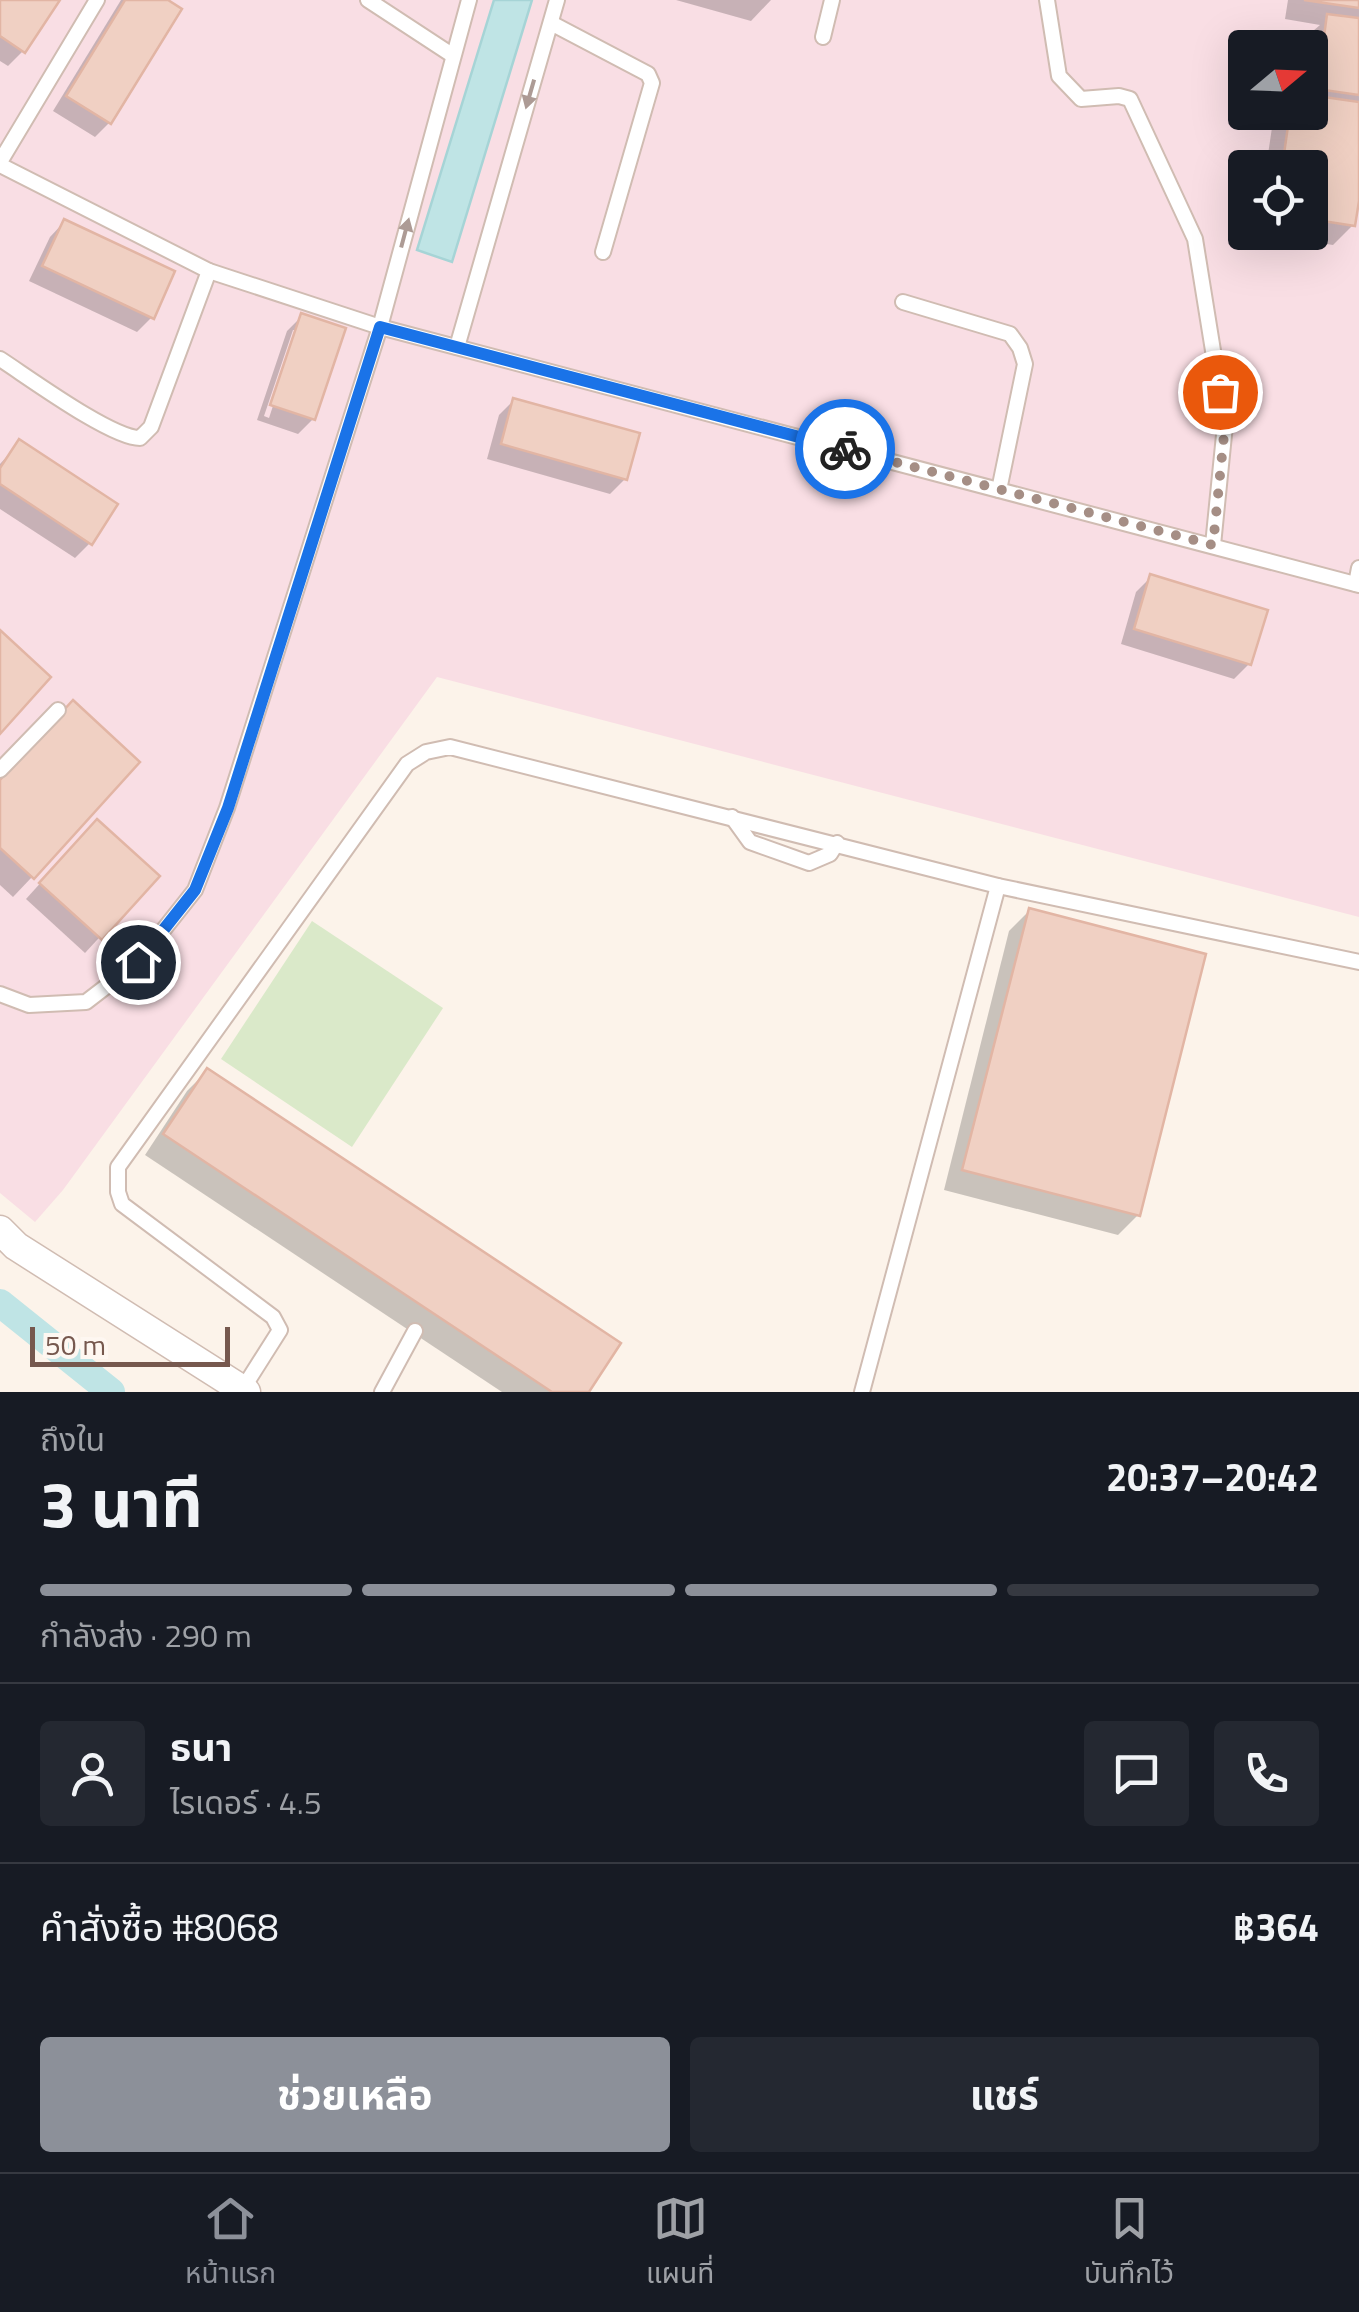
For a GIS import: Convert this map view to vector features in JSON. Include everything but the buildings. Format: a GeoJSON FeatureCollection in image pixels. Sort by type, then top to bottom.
{"type":"FeatureCollection","features":[{"type":"Feature","properties":{"kind":"street"},"geometry":{"type":"LineString","coordinates":[[0,1230],[16,1246],[244,1391]]}},
{"type":"Feature","properties":{"kind":"lane"},"geometry":{"type":"LineString","coordinates":[[97,0],[0,164],[209,272],[380,327],[999,490],[1358,579]]}},
{"type":"Feature","properties":{"kind":"lane"},"geometry":{"type":"LineString","coordinates":[[368,0],[452,55]]}},
{"type":"Feature","properties":{"kind":"lane"},"geometry":{"type":"LineString","coordinates":[[0,994],[29,1005],[86,1002],[138,962],[195,890],[228,808],[380,327],[468,0]]}},
{"type":"Feature","properties":{"kind":"lane"},"geometry":{"type":"LineString","coordinates":[[457,347],[557,0]]}},
{"type":"Feature","properties":{"kind":"lane"},"geometry":{"type":"LineString","coordinates":[[823,37],[832,0]]}},
{"type":"Feature","properties":{"kind":"lane"},"geometry":{"type":"LineString","coordinates":[[1046,0],[1059,76],[1081,99],[1130,99],[1195,239],[1225,425],[1213,545]]}},
{"type":"Feature","properties":{"kind":"lane"},"geometry":{"type":"LineString","coordinates":[[551,23],[650,78],[603,252]]}},
{"type":"Feature","properties":{"kind":"lane"},"geometry":{"type":"LineString","coordinates":[[0,359],[108,427],[140,438],[151,428],[209,272]]}},
{"type":"Feature","properties":{"kind":"lane"},"geometry":{"type":"LineString","coordinates":[[903,302],[1010,334],[1020,348],[1025,364],[999,490]]}},
{"type":"Feature","properties":{"kind":"lane"},"geometry":{"type":"LineString","coordinates":[[0,770],[58,710]]}},
{"type":"Feature","properties":{"kind":"lane"},"geometry":{"type":"LineString","coordinates":[[244,1391],[280,1330],[274,1317],[122,1204],[118,1168],[407,764],[426,752],[450,746],[998,886],[1359,962]]}},
{"type":"Feature","properties":{"kind":"lane"},"geometry":{"type":"LineString","coordinates":[[732,817],[750,842],[809,863],[830,854],[837,843]]}},
{"type":"Feature","properties":{"kind":"lane"},"geometry":{"type":"LineString","coordinates":[[862,1392],[998,886]]}},
{"type":"Feature","properties":{"kind":"lane"},"geometry":{"type":"LineString","coordinates":[[382,1392],[415,1331]]}},
{"type":"Feature","properties":{"kind":"shaded area"},"geometry":{"type":"Polygon","coordinates":[[[0,0],[1359,0],[1359,917],[437,677],[63,1190],[35,1222],[0,1193],[0,0]]]}},
{"type":"Feature","properties":{"kind":"green space"},"geometry":{"type":"Polygon","coordinates":[[[312,921],[443,1008],[352,1147],[221,1059],[312,921]]]}},
{"type":"Feature","properties":{"kind":"water"},"geometry":{"type":"Polygon","coordinates":[[[494,0],[532,0],[452,262],[417,250],[494,0]]]}},
{"type":"Feature","properties":{"kind":"waterway"},"geometry":{"type":"LineString","coordinates":[[0,1303],[111,1392]]}},
{"type":"Feature","properties":{"kind":"way so far"},"geometry":{"type":"LineString","coordinates":[[845,449],[1213,545],[1225,425],[1220,392]]}},
{"type":"Feature","properties":{"kind":"route"},"geometry":{"type":"LineString","coordinates":[[138,962],[195,890],[228,808],[380,327],[845,449]]}}]}
